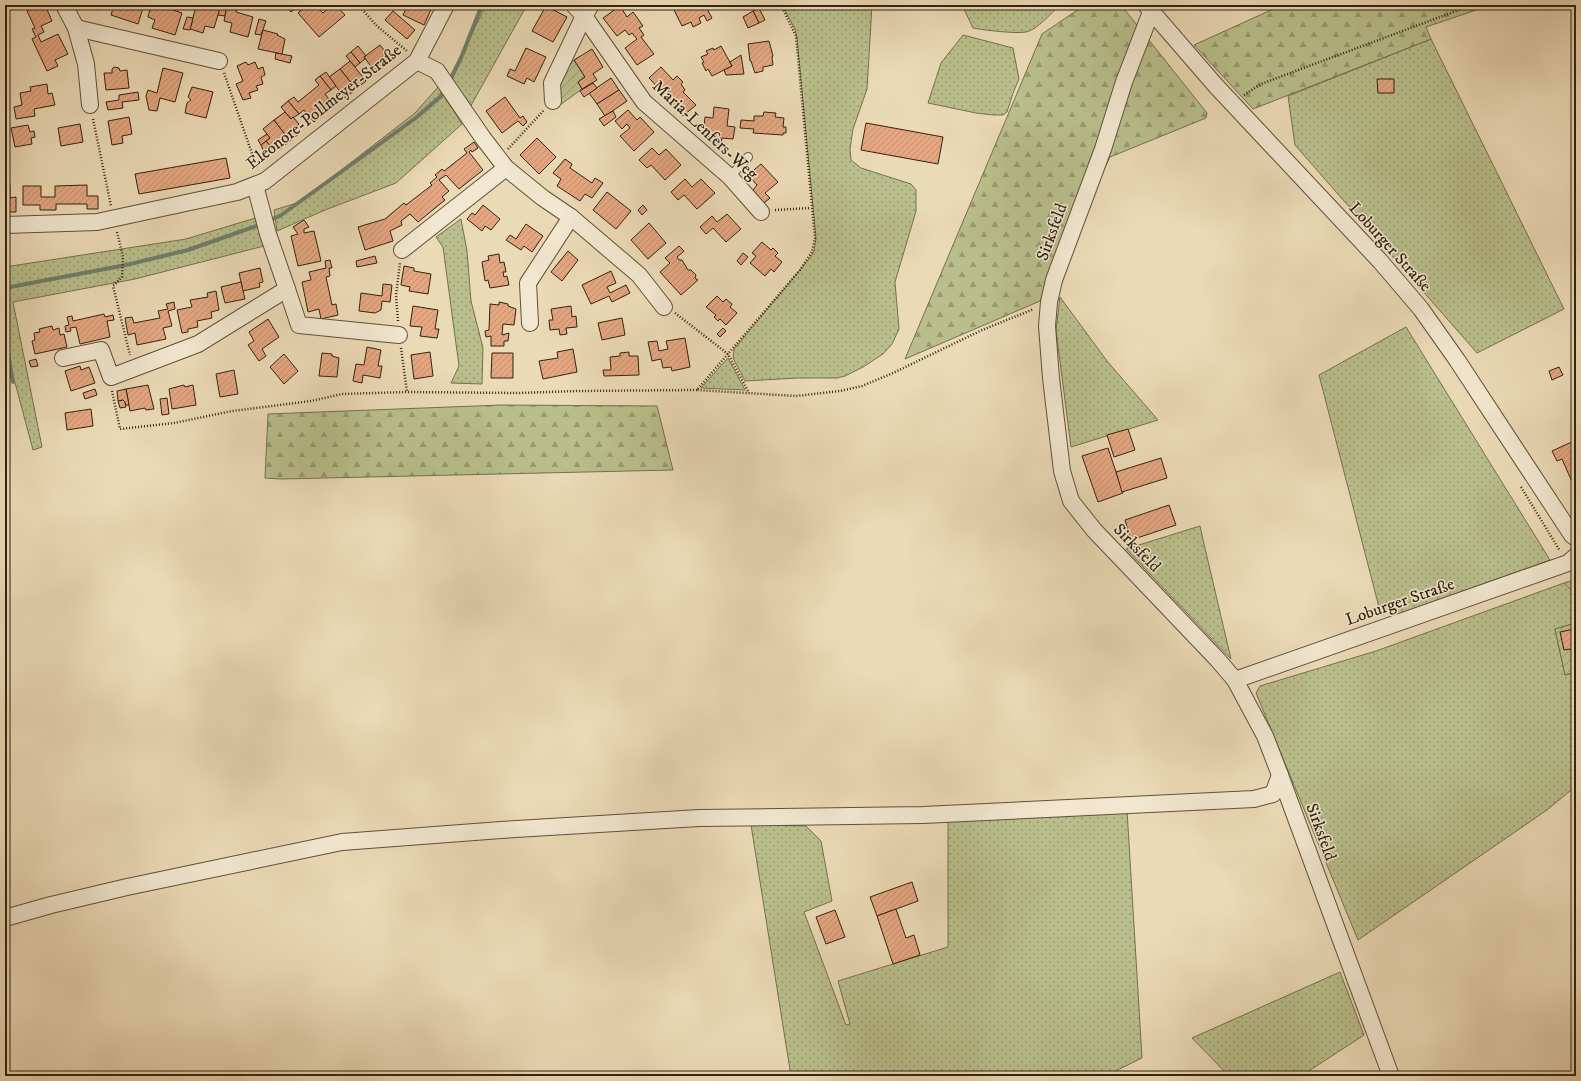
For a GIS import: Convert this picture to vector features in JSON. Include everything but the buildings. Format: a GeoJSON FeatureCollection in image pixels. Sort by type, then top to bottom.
{"type":"FeatureCollection","features":[{"type":"Feature","properties":{"kind":"street"},"geometry":{"type":"LineString","coordinates":[[64,5],[76,28],[86,64],[90,105]]}},
{"type":"Feature","properties":{"kind":"street","name":"Eleonore-Pollmeyer-Straße"},"geometry":{"type":"LineString","coordinates":[[5,225],[97,222],[236,192],[265,181],[416,61],[446,5]]}},
{"type":"Feature","properties":{"kind":"street","name":"Loburger Straße"},"geometry":{"type":"LineString","coordinates":[[1149,8],[1237,108],[1380,261],[1421,309],[1572,535],[1576,538]]}},
{"type":"Feature","properties":{"kind":"street","name":"Sirksfeld"},"geometry":{"type":"LineString","coordinates":[[1149,8],[1103,149],[1054,280],[1049,302],[1047,326],[1052,393],[1062,471],[1071,501],[1094,530],[1218,660],[1235,680],[1265,736],[1391,1076]]}},
{"type":"Feature","properties":{"kind":"street","name":"Maria-Lenfers-Weg"},"geometry":{"type":"LineString","coordinates":[[553,101],[552,83],[583,9]]}},
{"type":"Feature","properties":{"kind":"street","name":"Maria-Lenfers-Weg"},"geometry":{"type":"LineString","coordinates":[[583,9],[644,102],[730,177],[761,212]]}},
{"type":"Feature","properties":{"kind":"street"},"geometry":{"type":"LineString","coordinates":[[76,28],[219,61]]}},
{"type":"Feature","properties":{"kind":"street"},"geometry":{"type":"LineString","coordinates":[[416,61],[437,71],[483,138],[506,168],[543,198],[571,217],[639,275],[664,307]]}},
{"type":"Feature","properties":{"kind":"street"},"geometry":{"type":"LineString","coordinates":[[402,250],[506,168]]}},
{"type":"Feature","properties":{"kind":"street"},"geometry":{"type":"LineString","coordinates":[[255,185],[268,234],[299,325],[399,335]]}},
{"type":"Feature","properties":{"kind":"street"},"geometry":{"type":"LineString","coordinates":[[530,323],[528,283],[571,217]]}},
{"type":"Feature","properties":{"kind":"street"},"geometry":{"type":"LineString","coordinates":[[62,358],[101,350],[111,377],[198,344],[287,289]]}},
{"type":"Feature","properties":{"kind":"street","name":"Loburger Straße"},"geometry":{"type":"LineString","coordinates":[[1235,680],[1572,560]]}},
{"type":"Feature","properties":{"kind":"street"},"geometry":{"type":"LineString","coordinates":[[5,918],[51,905],[127,887],[342,842],[501,830],[699,818],[923,815],[1254,799],[1273,794],[1280,775]]}},
{"type":"Feature","properties":{"kind":"lane"},"geometry":{"type":"LineString","coordinates":[[730,177],[748,157]]}},
{"type":"Feature","properties":{"kind":"path"},"geometry":{"type":"LineString","coordinates":[[358,5],[377,26],[413,56],[416,61]]}},
{"type":"Feature","properties":{"kind":"path"},"geometry":{"type":"LineString","coordinates":[[697,390],[800,270],[812,252],[815,238],[796,36],[781,5]]}},
{"type":"Feature","properties":{"kind":"path"},"geometry":{"type":"LineString","coordinates":[[1237,108],[1245,94],[1261,84],[1472,5]]}},
{"type":"Feature","properties":{"kind":"path"},"geometry":{"type":"LineString","coordinates":[[219,61],[258,168],[255,185]]}},
{"type":"Feature","properties":{"kind":"path"},"geometry":{"type":"LineString","coordinates":[[506,168],[506,150],[553,101]]}},
{"type":"Feature","properties":{"kind":"path"},"geometry":{"type":"LineString","coordinates":[[90,105],[123,257],[122,277],[113,286],[130,354],[136,368]]}},
{"type":"Feature","properties":{"kind":"path"},"geometry":{"type":"LineString","coordinates":[[761,212],[811,208]]}},
{"type":"Feature","properties":{"kind":"path"},"geometry":{"type":"LineString","coordinates":[[402,250],[396,295],[399,335],[407,392]]}},
{"type":"Feature","properties":{"kind":"path"},"geometry":{"type":"LineString","coordinates":[[111,377],[120,429],[174,423],[232,411],[311,402],[342,394],[407,392],[519,394],[577,391],[697,390],[796,396],[840,391],[862,386],[893,373],[982,330],[1049,302]]}},
{"type":"Feature","properties":{"kind":"path"},"geometry":{"type":"LineString","coordinates":[[664,307],[680,316],[728,354],[749,393]]}},
{"type":"Feature","properties":{"kind":"path"},"geometry":{"type":"LineString","coordinates":[[1519,483],[1572,560]]}},
{"type":"Feature","properties":{"kind":"green space"},"geometry":{"type":"Polygon","coordinates":[[[486,5],[527,5],[469,109],[449,79],[486,5]]]}},
{"type":"Feature","properties":{"kind":"green space"},"geometry":{"type":"Polygon","coordinates":[[[782,5],[872,5],[867,89],[853,129],[850,149],[851,160],[861,168],[911,184],[916,190],[916,211],[895,282],[899,329],[892,344],[883,354],[863,367],[845,376],[837,378],[798,378],[745,381],[733,358],[734,349],[810,258],[814,251],[816,238],[797,38],[795,29],[782,5]]]}},
{"type":"Feature","properties":{"kind":"green space"},"geometry":{"type":"Polygon","coordinates":[[[962,5],[1060,5],[1044,21],[1030,31],[1015,32],[973,28],[962,5]]]}},
{"type":"Feature","properties":{"kind":"green space"},"geometry":{"type":"Polygon","coordinates":[[[1085,5],[1121,5],[1207,113],[1206,118],[1110,157],[1049,278],[1040,301],[905,359],[1042,34],[1085,5]]]}},
{"type":"Feature","properties":{"kind":"green space"},"geometry":{"type":"Polygon","coordinates":[[[1282,5],[1491,5],[1426,27],[1431,39],[1253,109],[1194,45],[1282,5]]]}},
{"type":"Feature","properties":{"kind":"green space"},"geometry":{"type":"Polygon","coordinates":[[[963,35],[1013,48],[1019,79],[1007,112],[1003,115],[976,113],[928,103],[941,63],[963,35]]]}},
{"type":"Feature","properties":{"kind":"green space"},"geometry":{"type":"Polygon","coordinates":[[[1431,39],[1564,309],[1477,353],[1295,145],[1288,96],[1431,39]]]}},
{"type":"Feature","properties":{"kind":"green space"},"geometry":{"type":"Polygon","coordinates":[[[574,60],[585,77],[578,82],[582,89],[560,105],[557,82],[574,60]]]}},
{"type":"Feature","properties":{"kind":"green space"},"geometry":{"type":"Polygon","coordinates":[[[438,87],[462,124],[396,183],[325,210],[277,231],[274,210],[300,202],[415,113],[438,87]]]}},
{"type":"Feature","properties":{"kind":"green space"},"geometry":{"type":"Polygon","coordinates":[[[262,216],[268,245],[135,279],[13,302],[42,447],[33,450],[5,345],[5,267],[186,239],[262,216]]]}},
{"type":"Feature","properties":{"kind":"green space"},"geometry":{"type":"Polygon","coordinates":[[[461,219],[467,251],[471,301],[483,348],[482,384],[451,383],[459,366],[443,247],[436,237],[461,219]]]}},
{"type":"Feature","properties":{"kind":"green space"},"geometry":{"type":"Polygon","coordinates":[[[1060,297],[1107,361],[1158,420],[1071,447],[1056,330],[1060,297]]]}},
{"type":"Feature","properties":{"kind":"green space"},"geometry":{"type":"Polygon","coordinates":[[[1406,327],[1550,560],[1395,615],[1392,610],[1381,615],[1319,375],[1406,327]]]}},
{"type":"Feature","properties":{"kind":"green space"},"geometry":{"type":"Polygon","coordinates":[[[728,358],[745,390],[701,388],[728,358]]]}},
{"type":"Feature","properties":{"kind":"green space"},"geometry":{"type":"Polygon","coordinates":[[[501,405],[657,406],[673,470],[281,479],[265,478],[268,414],[501,405]]]}},
{"type":"Feature","properties":{"kind":"green space"},"geometry":{"type":"Polygon","coordinates":[[[1200,526],[1204,544],[1231,659],[1126,549],[1200,526]]]}},
{"type":"Feature","properties":{"kind":"green space"},"geometry":{"type":"Polygon","coordinates":[[[1576,579],[1576,595],[1564,583],[1576,579]]]}},
{"type":"Feature","properties":{"kind":"green space"},"geometry":{"type":"Polygon","coordinates":[[[1564,583],[1576,595],[1576,623],[1555,629],[1565,675],[1576,672],[1576,786],[1547,810],[1358,940],[1256,693],[1260,686],[1376,651],[1564,583]]]}},
{"type":"Feature","properties":{"kind":"green space"},"geometry":{"type":"Polygon","coordinates":[[[1576,623],[1576,672],[1565,675],[1555,629],[1576,623]]]}},
{"type":"Feature","properties":{"kind":"green space"},"geometry":{"type":"Polygon","coordinates":[[[1127,810],[1142,1058],[1105,1076],[791,1076],[751,825],[806,826],[821,841],[832,901],[804,912],[846,1025],[850,1024],[838,981],[948,947],[948,821],[1127,810]]]}},
{"type":"Feature","properties":{"kind":"green space"},"geometry":{"type":"Polygon","coordinates":[[[1340,972],[1364,1035],[1301,1076],[1229,1076],[1192,1038],[1340,972]]]}},
{"type":"Feature","properties":{"kind":"waterway"},"geometry":{"type":"LineString","coordinates":[[449,82],[461,58],[482,5]]}},
{"type":"Feature","properties":{"kind":"waterway"},"geometry":{"type":"LineString","coordinates":[[268,221],[280,216],[417,117],[441,96],[444,89]]}},
{"type":"Feature","properties":{"kind":"waterway"},"geometry":{"type":"LineString","coordinates":[[5,288],[126,265],[188,250],[262,224]]}},
{"type":"Feature","properties":{"kind":"waterway"},"geometry":{"type":"LineString","coordinates":[[5,337],[13,382]]}}]}
